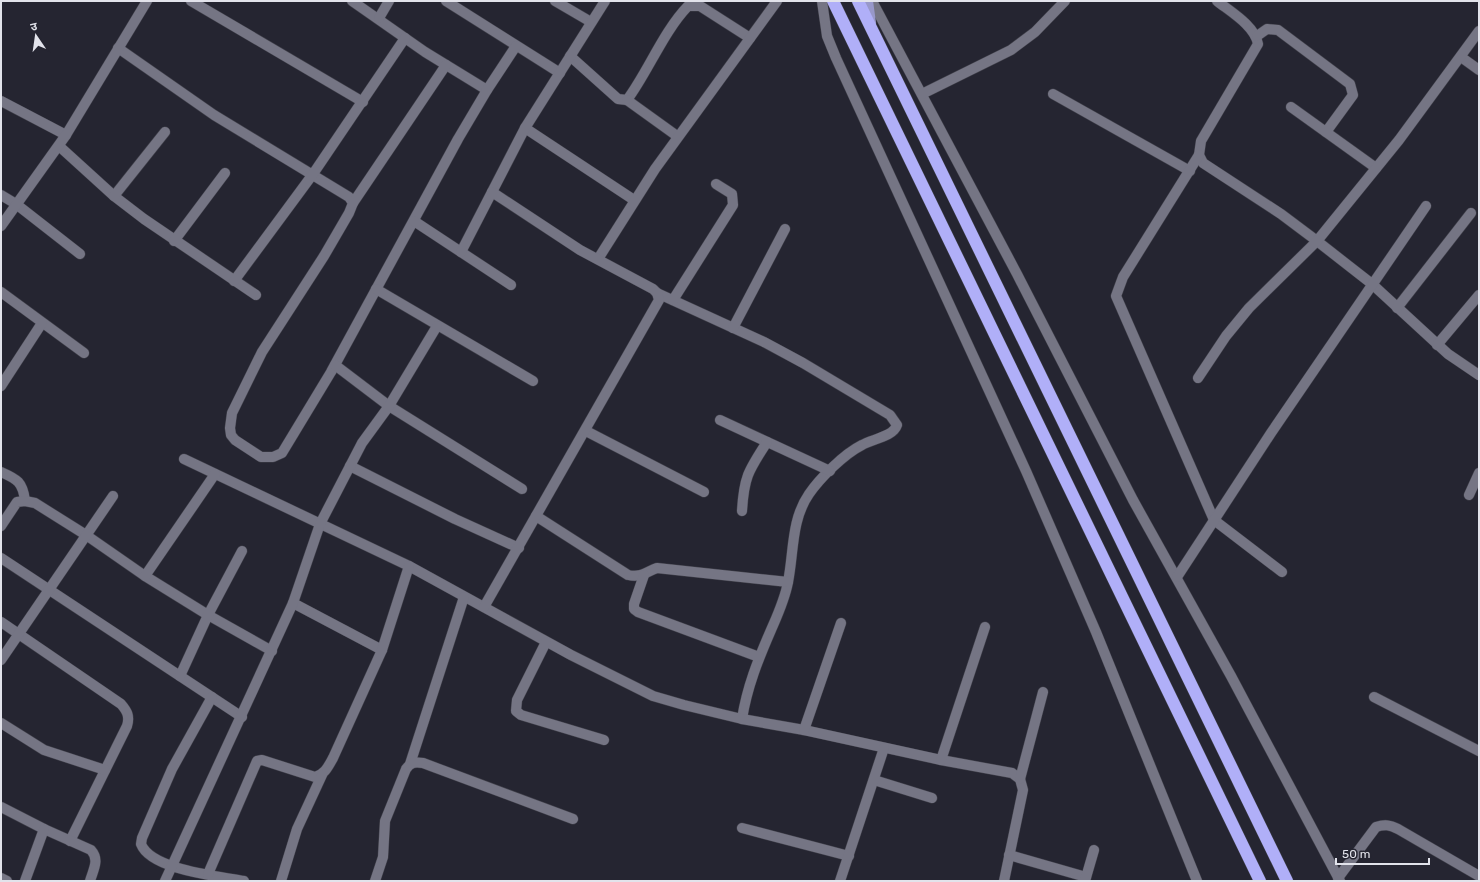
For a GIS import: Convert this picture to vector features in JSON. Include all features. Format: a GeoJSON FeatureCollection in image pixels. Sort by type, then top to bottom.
{"type":"FeatureCollection","features":[{"type":"Feature","properties":{"kind":"highway"},"geometry":{"type":"LineString","coordinates":[[832,1],[841,16],[1260,881]]}},
{"type":"Feature","properties":{"kind":"highway"},"geometry":{"type":"LineString","coordinates":[[858,1],[1287,881]]}},
{"type":"Feature","properties":{"kind":"main road"},"geometry":{"type":"LineString","coordinates":[[868,1],[872,31]]}},
{"type":"Feature","properties":{"kind":"street"},"geometry":{"type":"LineString","coordinates":[[1,226],[59,146],[147,1]]}},
{"type":"Feature","properties":{"kind":"street"},"geometry":{"type":"LineString","coordinates":[[191,1],[363,102]]}},
{"type":"Feature","properties":{"kind":"street"},"geometry":{"type":"LineString","coordinates":[[352,1],[379,18],[405,38],[487,90]]}},
{"type":"Feature","properties":{"kind":"street"},"geometry":{"type":"LineString","coordinates":[[379,18],[389,1]]}},
{"type":"Feature","properties":{"kind":"street"},"geometry":{"type":"LineString","coordinates":[[446,1],[560,72]]}},
{"type":"Feature","properties":{"kind":"street"},"geometry":{"type":"LineString","coordinates":[[555,1],[591,22]]}},
{"type":"Feature","properties":{"kind":"street"},"geometry":{"type":"LineString","coordinates":[[461,252],[525,128],[605,1]]}},
{"type":"Feature","properties":{"kind":"street"},"geometry":{"type":"LineString","coordinates":[[598,259],[634,200],[677,136],[777,1]]}},
{"type":"Feature","properties":{"kind":"street"},"geometry":{"type":"LineString","coordinates":[[822,1],[827,36],[836,58],[1026,471],[1096,632],[1197,881]]}},
{"type":"Feature","properties":{"kind":"street"},"geometry":{"type":"LineString","coordinates":[[872,1],[922,94],[1129,493],[1177,577],[1339,880],[1376,827],[1382,825],[1390,825],[1398,829],[1479,876]]}},
{"type":"Feature","properties":{"kind":"street"},"geometry":{"type":"LineString","coordinates":[[922,94],[1011,50],[1035,32],[1065,1]]}},
{"type":"Feature","properties":{"kind":"street"},"geometry":{"type":"LineString","coordinates":[[1217,1],[1257,36],[1258,44],[1201,141],[1199,155],[1123,277],[1116,296],[1214,520],[1282,572]]}},
{"type":"Feature","properties":{"kind":"street"},"geometry":{"type":"LineString","coordinates":[[627,100],[688,6],[700,6],[750,38]]}},
{"type":"Feature","properties":{"kind":"street"},"geometry":{"type":"LineString","coordinates":[[1257,36],[1267,29],[1278,30],[1350,84],[1353,95],[1326,132]]}},
{"type":"Feature","properties":{"kind":"street"},"geometry":{"type":"LineString","coordinates":[[1198,378],[1226,336],[1249,308],[1317,241],[1376,168],[1461,58],[1479,31]]}},
{"type":"Feature","properties":{"kind":"street"},"geometry":{"type":"LineString","coordinates":[[234,281],[313,174],[405,38]]}},
{"type":"Feature","properties":{"kind":"street"},"geometry":{"type":"LineString","coordinates":[[446,65],[353,203],[349,213],[324,256],[262,352],[232,413],[230,428],[231,435],[235,440],[261,457],[273,458],[282,453],[335,365],[487,90],[516,46]]}},
{"type":"Feature","properties":{"kind":"street"},"geometry":{"type":"LineString","coordinates":[[118,48],[214,115],[350,197],[353,203]]}},
{"type":"Feature","properties":{"kind":"street"},"geometry":{"type":"LineString","coordinates":[[570,56],[618,100],[627,100],[677,136]]}},
{"type":"Feature","properties":{"kind":"street"},"geometry":{"type":"LineString","coordinates":[[1461,58],[1479,70]]}},
{"type":"Feature","properties":{"kind":"street"},"geometry":{"type":"LineString","coordinates":[[1053,94],[1190,170]]}},
{"type":"Feature","properties":{"kind":"street"},"geometry":{"type":"LineString","coordinates":[[1,101],[66,135]]}},
{"type":"Feature","properties":{"kind":"street"},"geometry":{"type":"LineString","coordinates":[[1291,107],[1376,168]]}},
{"type":"Feature","properties":{"kind":"street"},"geometry":{"type":"LineString","coordinates":[[525,128],[634,200]]}},
{"type":"Feature","properties":{"kind":"street"},"geometry":{"type":"LineString","coordinates":[[114,196],[165,132]]}},
{"type":"Feature","properties":{"kind":"street"},"geometry":{"type":"LineString","coordinates":[[59,146],[114,196],[174,241],[256,295]]}},
{"type":"Feature","properties":{"kind":"street"},"geometry":{"type":"LineString","coordinates":[[1199,155],[1203,163],[1209,168],[1280,214],[1372,284],[1437,345],[1479,375]]}},
{"type":"Feature","properties":{"kind":"street"},"geometry":{"type":"LineString","coordinates":[[174,241],[225,173]]}},
{"type":"Feature","properties":{"kind":"street"},"geometry":{"type":"LineString","coordinates":[[673,300],[733,205],[734,199],[732,194],[716,184]]}},
{"type":"Feature","properties":{"kind":"street"},"geometry":{"type":"LineString","coordinates":[[492,192],[580,250],[653,289],[657,293],[733,328],[803,363],[894,419],[897,425],[896,430],[860,446],[830,471],[809,494],[798,518],[788,582],[781,606],[759,658],[745,697],[742,719]]}},
{"type":"Feature","properties":{"kind":"street"},"geometry":{"type":"LineString","coordinates":[[1,195],[16,204],[80,254]]}},
{"type":"Feature","properties":{"kind":"street"},"geometry":{"type":"LineString","coordinates":[[1177,577],[1372,284],[1426,206]]}},
{"type":"Feature","properties":{"kind":"street"},"geometry":{"type":"LineString","coordinates":[[1397,308],[1471,213]]}},
{"type":"Feature","properties":{"kind":"street"},"geometry":{"type":"LineString","coordinates":[[414,221],[511,285]]}},
{"type":"Feature","properties":{"kind":"street"},"geometry":{"type":"LineString","coordinates":[[733,328],[784,229]]}},
{"type":"Feature","properties":{"kind":"street"},"geometry":{"type":"LineString","coordinates":[[376,289],[533,381]]}},
{"type":"Feature","properties":{"kind":"street"},"geometry":{"type":"LineString","coordinates":[[1,292],[84,353]]}},
{"type":"Feature","properties":{"kind":"street"},"geometry":{"type":"LineString","coordinates":[[484,607],[658,305],[659,300],[657,293]]}},
{"type":"Feature","properties":{"kind":"street"},"geometry":{"type":"LineString","coordinates":[[1437,345],[1479,295]]}},
{"type":"Feature","properties":{"kind":"street"},"geometry":{"type":"LineString","coordinates":[[1,386],[42,322]]}},
{"type":"Feature","properties":{"kind":"street"},"geometry":{"type":"LineString","coordinates":[[165,881],[242,717],[293,603],[320,524],[362,443],[389,406],[437,326]]}},
{"type":"Feature","properties":{"kind":"street"},"geometry":{"type":"LineString","coordinates":[[335,365],[389,406],[522,489]]}},
{"type":"Feature","properties":{"kind":"street"},"geometry":{"type":"LineString","coordinates":[[720,420],[830,471]]}},
{"type":"Feature","properties":{"kind":"street"},"geometry":{"type":"LineString","coordinates":[[586,431],[704,492]]}},
{"type":"Feature","properties":{"kind":"street"},"geometry":{"type":"LineString","coordinates":[[742,511],[745,480],[748,471],[767,442]]}},
{"type":"Feature","properties":{"kind":"street"},"geometry":{"type":"LineString","coordinates":[[184,460],[409,566],[613,678],[653,696],[742,719],[804,730],[941,760],[1000,770],[1012,773],[1020,779]]}},
{"type":"Feature","properties":{"kind":"street"},"geometry":{"type":"LineString","coordinates":[[350,466],[455,519],[519,548]]}},
{"type":"Feature","properties":{"kind":"street"},"geometry":{"type":"LineString","coordinates":[[1,472],[14,478],[20,484],[24,490],[25,501]]}},
{"type":"Feature","properties":{"kind":"street"},"geometry":{"type":"LineString","coordinates":[[145,576],[215,474]]}},
{"type":"Feature","properties":{"kind":"street"},"geometry":{"type":"LineString","coordinates":[[1469,495],[1479,474]]}},
{"type":"Feature","properties":{"kind":"street"},"geometry":{"type":"LineString","coordinates":[[1,660],[113,496]]}},
{"type":"Feature","properties":{"kind":"street"},"geometry":{"type":"LineString","coordinates":[[1,526],[17,502],[25,501],[36,503],[86,535],[145,576],[208,615],[272,651]]}},
{"type":"Feature","properties":{"kind":"street"},"geometry":{"type":"LineString","coordinates":[[536,516],[628,575],[636,577],[658,568],[788,582]]}},
{"type":"Feature","properties":{"kind":"street"},"geometry":{"type":"LineString","coordinates":[[180,676],[208,615],[242,551]]}},
{"type":"Feature","properties":{"kind":"street"},"geometry":{"type":"LineString","coordinates":[[1,558],[242,717]]}},
{"type":"Feature","properties":{"kind":"street"},"geometry":{"type":"LineString","coordinates":[[281,881],[297,829],[322,775],[333,758],[382,650],[409,566]]}},
{"type":"Feature","properties":{"kind":"street"},"geometry":{"type":"LineString","coordinates":[[644,575],[634,604],[634,609],[638,612],[759,658]]}},
{"type":"Feature","properties":{"kind":"street"},"geometry":{"type":"LineString","coordinates":[[375,881],[383,857],[385,821],[406,769],[410,764],[464,597]]}},
{"type":"Feature","properties":{"kind":"street"},"geometry":{"type":"LineString","coordinates":[[293,603],[382,650]]}},
{"type":"Feature","properties":{"kind":"street"},"geometry":{"type":"LineString","coordinates":[[1,622],[121,704],[126,710],[129,718],[127,726],[70,841]]}},
{"type":"Feature","properties":{"kind":"street"},"geometry":{"type":"LineString","coordinates":[[804,730],[842,623]]}},
{"type":"Feature","properties":{"kind":"street"},"geometry":{"type":"LineString","coordinates":[[941,760],[985,627]]}},
{"type":"Feature","properties":{"kind":"street"},"geometry":{"type":"LineString","coordinates":[[546,642],[517,700],[516,711],[521,715],[604,740]]}},
{"type":"Feature","properties":{"kind":"street"},"geometry":{"type":"LineString","coordinates":[[1004,881],[1023,790],[1020,779],[1043,692]]}},
{"type":"Feature","properties":{"kind":"street"},"geometry":{"type":"LineString","coordinates":[[212,697],[172,769],[142,838],[141,844],[147,854],[172,867],[244,881]]}},
{"type":"Feature","properties":{"kind":"street"},"geometry":{"type":"LineString","coordinates":[[1374,697],[1479,751]]}},
{"type":"Feature","properties":{"kind":"street"},"geometry":{"type":"LineString","coordinates":[[1,723],[44,750],[105,770]]}},
{"type":"Feature","properties":{"kind":"street"},"geometry":{"type":"LineString","coordinates":[[840,881],[884,748]]}},
{"type":"Feature","properties":{"kind":"street"},"geometry":{"type":"LineString","coordinates":[[208,874],[257,762],[262,760],[315,777],[322,775]]}},
{"type":"Feature","properties":{"kind":"street"},"geometry":{"type":"LineString","coordinates":[[410,764],[416,762],[423,763],[573,819]]}},
{"type":"Feature","properties":{"kind":"street"},"geometry":{"type":"LineString","coordinates":[[874,780],[932,798]]}},
{"type":"Feature","properties":{"kind":"street"},"geometry":{"type":"LineString","coordinates":[[1,807],[44,829],[91,850],[95,854],[96,863],[90,881]]}},
{"type":"Feature","properties":{"kind":"street"},"geometry":{"type":"LineString","coordinates":[[742,828],[849,856]]}},
{"type":"Feature","properties":{"kind":"street"},"geometry":{"type":"LineString","coordinates":[[25,881],[44,829]]}},
{"type":"Feature","properties":{"kind":"street"},"geometry":{"type":"LineString","coordinates":[[1009,855],[1085,879],[1094,850]]}},
{"type":"Feature","properties":{"kind":"street"},"geometry":{"type":"LineString","coordinates":[[1,878],[7,881]]}}]}
